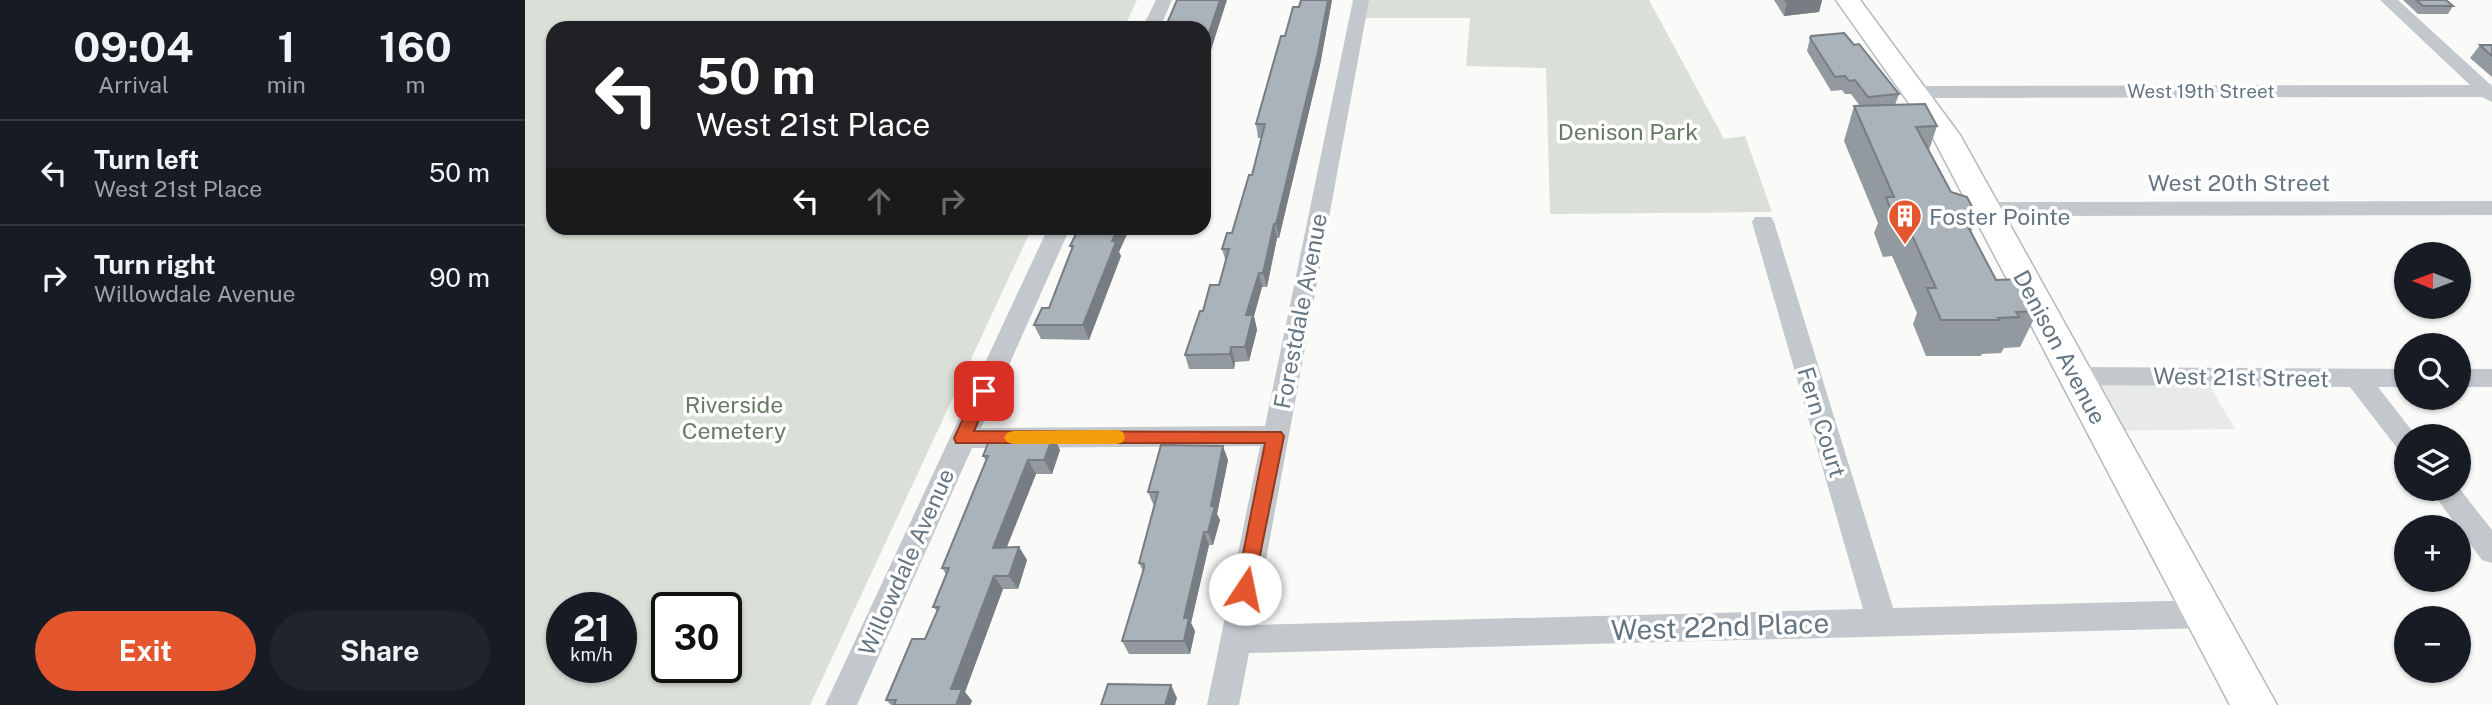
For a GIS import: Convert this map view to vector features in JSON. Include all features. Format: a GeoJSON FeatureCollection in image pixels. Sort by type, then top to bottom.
{"type":"FeatureCollection","features":[{"type":"Feature","properties":{"kind":"main road","name":"Denison Avenue"},"geometry":{"type":"LineString","coordinates":[[1848,0],[1945,135],[2254,705]]}},
{"type":"Feature","properties":{"kind":"street"},"geometry":{"type":"LineString","coordinates":[[1154,21],[1164,0]]}},
{"type":"Feature","properties":{"kind":"street","name":"Forestdale Avenue"},"geometry":{"type":"LineString","coordinates":[[1223,705],[1360,0]]}},
{"type":"Feature","properties":{"kind":"street"},"geometry":{"type":"LineString","coordinates":[[2388,0],[2489,93]]}},
{"type":"Feature","properties":{"kind":"street","name":"West 19th Street"},"geometry":{"type":"LineString","coordinates":[[1915,92],[2489,93]]}},
{"type":"Feature","properties":{"kind":"street","name":"West 20th Street"},"geometry":{"type":"LineString","coordinates":[[1985,209],[2492,208]]}},
{"type":"Feature","properties":{"kind":"street","name":"Fern Court"},"geometry":{"type":"LineString","coordinates":[[1763,222],[1882,622]]}},
{"type":"Feature","properties":{"kind":"street","name":"Willowdale Avenue"},"geometry":{"type":"LineString","coordinates":[[841,705],[1056,235]]}},
{"type":"Feature","properties":{"kind":"street","name":"West 21st Street"},"geometry":{"type":"LineString","coordinates":[[2076,376],[2394,378]]}},
{"type":"Feature","properties":{"kind":"street"},"geometry":{"type":"LineString","coordinates":[[2357,378],[2394,426]]}},
{"type":"Feature","properties":{"kind":"street"},"geometry":{"type":"LineString","coordinates":[[2471,378],[2492,379]]}},
{"type":"Feature","properties":{"kind":"street"},"geometry":{"type":"LineString","coordinates":[[963,438],[1275,436]]}},
{"type":"Feature","properties":{"kind":"street"},"geometry":{"type":"LineString","coordinates":[[2453,501],[2492,551]]}},
{"type":"Feature","properties":{"kind":"street","name":"West 22nd Place"},"geometry":{"type":"LineString","coordinates":[[1235,639],[2205,614]]}},
{"type":"Feature","properties":{"kind":"shaded area"},"geometry":{"type":"Polygon","coordinates":[[[2076,376],[2204,376],[2235,429],[2106,431],[2076,376]]]}},
{"type":"Feature","properties":{"kind":"green space","name":"Riverside Cemetery"},"geometry":{"type":"Polygon","coordinates":[[[525,0],[1137,0],[1127,21],[546,21],[546,235],[1029,235],[810,705],[525,705],[525,0]]]}},
{"type":"Feature","properties":{"kind":"green space","name":"Denison Park"},"geometry":{"type":"Polygon","coordinates":[[[1361,0],[1649,0],[1724,139],[1745,136],[1772,212],[1550,214],[1546,68],[1466,66],[1470,18],[1357,18],[1361,0]]]}},
{"type":"Feature","properties":{"kind":"building"},"geometry":{"type":"Polygon","coordinates":[[[1177,0],[1220,0],[1211,27],[1211,21],[1168,21],[1177,0]]]}},
{"type":"Feature","properties":{"kind":"building"},"geometry":{"type":"Polygon","coordinates":[[[1301,0],[1328,0],[1276,224],[1263,273],[1259,273],[1246,315],[1253,315],[1245,347],[1231,347],[1230,354],[1185,355],[1200,311],[1203,311],[1210,285],[1219,285],[1229,249],[1222,249],[1227,233],[1232,233],[1249,175],[1252,175],[1265,124],[1256,124],[1281,36],[1285,36],[1293,7],[1299,7],[1301,0]]]}},
{"type":"Feature","properties":{"kind":"building"},"geometry":{"type":"Polygon","coordinates":[[[2416,0],[2446,0],[2453,6],[2423,6],[2416,0]]]}},
{"type":"Feature","properties":{"kind":"building"},"geometry":{"type":"Polygon","coordinates":[[[1844,33],[1854,45],[1859,44],[1899,94],[1868,97],[1855,80],[1849,81],[1845,76],[1835,77],[1810,38],[1844,33]]]}},
{"type":"Feature","properties":{"kind":"building"},"geometry":{"type":"Polygon","coordinates":[[[2480,45],[2492,45],[2492,56],[2480,45]]]}},
{"type":"Feature","properties":{"kind":"building"},"geometry":{"type":"Polygon","coordinates":[[[1925,104],[1937,126],[1916,127],[1951,192],[1967,197],[1977,216],[1976,219],[1964,219],[1996,280],[2021,279],[2038,311],[2016,312],[2019,317],[1998,318],[1999,320],[1941,320],[1927,288],[1936,288],[1905,220],[1895,220],[1886,197],[1894,197],[1854,106],[1925,104]]]}},
{"type":"Feature","properties":{"kind":"building"},"geometry":{"type":"Polygon","coordinates":[[[1076,235],[1115,235],[1112,241],[1116,242],[1083,325],[1034,325],[1042,308],[1049,308],[1073,246],[1070,246],[1076,235]]]}},
{"type":"Feature","properties":{"kind":"building"},"geometry":{"type":"Polygon","coordinates":[[[991,436],[1053,436],[1044,460],[1028,460],[993,548],[1019,547],[1009,576],[994,576],[951,689],[962,689],[956,705],[894,705],[896,700],[886,700],[912,639],[925,639],[939,607],[933,607],[949,568],[942,568],[988,456],[983,456],[991,436]]]}},
{"type":"Feature","properties":{"kind":"building"},"geometry":{"type":"Polygon","coordinates":[[[1161,445],[1223,446],[1211,506],[1215,506],[1208,532],[1204,532],[1184,618],[1189,618],[1184,641],[1122,641],[1144,568],[1144,564],[1139,563],[1158,492],[1148,492],[1161,445]]]}},
{"type":"Feature","properties":{"kind":"building"},"geometry":{"type":"Polygon","coordinates":[[[1108,684],[1171,685],[1165,705],[1101,705],[1108,684]]]}},
{"type":"Feature","properties":{"kind":"slow traffic"},"geometry":{"type":"LineString","coordinates":[[1013,438],[1117,437]]}},
{"type":"Feature","properties":{"kind":"place","name":"Foster Pointe"},"geometry":{"type":"Point","coordinates":[1905,246]}},
{"type":"Feature","properties":{"kind":"route"},"geometry":{"type":"LineString","coordinates":[[984,391],[963,438],[1275,436],[1245,589]]}}]}
